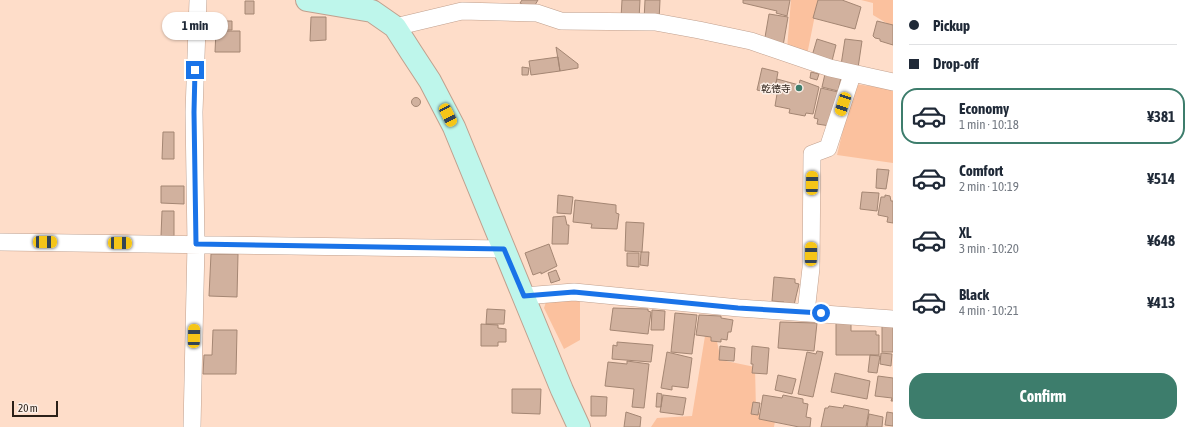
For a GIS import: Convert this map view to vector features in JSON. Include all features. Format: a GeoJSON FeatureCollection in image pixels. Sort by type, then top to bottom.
{"type":"FeatureCollection","features":[{"type":"Feature","properties":{"kind":"street"},"geometry":{"type":"LineString","coordinates":[[192,427],[196,244],[194,112],[198,0]]}},
{"type":"Feature","properties":{"kind":"street"},"geometry":{"type":"LineString","coordinates":[[307,0],[372,11],[395,27],[430,81],[454,127],[562,390],[579,427]]}},
{"type":"Feature","properties":{"kind":"street"},"geometry":{"type":"LineString","coordinates":[[395,27],[462,11],[537,14],[561,21],[655,22],[700,30],[751,42],[852,75],[893,82]]}},
{"type":"Feature","properties":{"kind":"street"},"geometry":{"type":"LineString","coordinates":[[806,312],[810,268],[812,154],[828,148],[852,75]]}},
{"type":"Feature","properties":{"kind":"street"},"geometry":{"type":"LineString","coordinates":[[0,242],[504,249]]}},
{"type":"Feature","properties":{"kind":"street"},"geometry":{"type":"LineString","coordinates":[[524,296],[574,292],[738,308],[893,319]]}},
{"type":"Feature","properties":{"kind":"shaded area"},"geometry":{"type":"Polygon","coordinates":[[[791,0],[818,0],[807,55],[787,49],[791,0]]]}},
{"type":"Feature","properties":{"kind":"shaded area"},"geometry":{"type":"Polygon","coordinates":[[[861,0],[893,0],[893,27],[873,15],[873,3],[861,0]]]}},
{"type":"Feature","properties":{"kind":"shaded area"},"geometry":{"type":"Polygon","coordinates":[[[854,84],[893,89],[893,163],[837,155],[854,84]]]}},
{"type":"Feature","properties":{"kind":"shaded area"},"geometry":{"type":"Polygon","coordinates":[[[547,299],[580,300],[580,340],[564,349],[544,308],[547,299]]]}},
{"type":"Feature","properties":{"kind":"shaded area"},"geometry":{"type":"Polygon","coordinates":[[[705,336],[716,337],[721,360],[755,367],[756,411],[775,421],[774,427],[651,427],[657,418],[692,416],[705,336]]]}},
{"type":"Feature","properties":{"kind":"building"},"geometry":{"type":"Polygon","coordinates":[[[522,0],[538,0],[532,10],[520,3],[522,0]]]}},
{"type":"Feature","properties":{"kind":"building"},"geometry":{"type":"Polygon","coordinates":[[[622,0],[640,0],[639,19],[621,18],[622,0]]]}},
{"type":"Feature","properties":{"kind":"building"},"geometry":{"type":"Polygon","coordinates":[[[645,0],[660,0],[659,21],[644,20],[645,0]]]}},
{"type":"Feature","properties":{"kind":"building"},"geometry":{"type":"Polygon","coordinates":[[[743,0],[790,0],[787,16],[776,13],[777,11],[743,3],[743,0]]]}},
{"type":"Feature","properties":{"kind":"building"},"geometry":{"type":"Polygon","coordinates":[[[818,0],[842,0],[861,7],[855,29],[813,18],[818,0]]]}},
{"type":"Feature","properties":{"kind":"building"},"geometry":{"type":"Polygon","coordinates":[[[245,1],[254,1],[254,14],[245,14],[245,1]]]}},
{"type":"Feature","properties":{"kind":"building"},"geometry":{"type":"Polygon","coordinates":[[[769,14],[788,17],[783,46],[764,43],[769,14]]]}},
{"type":"Feature","properties":{"kind":"building"},"geometry":{"type":"Polygon","coordinates":[[[311,17],[326,17],[326,40],[310,41],[311,17]]]}},
{"type":"Feature","properties":{"kind":"building"},"geometry":{"type":"Polygon","coordinates":[[[205,21],[232,21],[232,30],[205,30],[205,21]]]}},
{"type":"Feature","properties":{"kind":"building"},"geometry":{"type":"Polygon","coordinates":[[[877,21],[893,25],[893,45],[880,41],[880,39],[873,36],[877,21]]]}},
{"type":"Feature","properties":{"kind":"building"},"geometry":{"type":"Polygon","coordinates":[[[216,31],[240,31],[240,52],[215,52],[216,31]]]}},
{"type":"Feature","properties":{"kind":"building"},"geometry":{"type":"Polygon","coordinates":[[[817,39],[836,45],[832,61],[812,56],[817,39]]]}},
{"type":"Feature","properties":{"kind":"building"},"geometry":{"type":"Polygon","coordinates":[[[845,39],[862,41],[858,68],[841,65],[845,39]]]}},
{"type":"Feature","properties":{"kind":"building"},"geometry":{"type":"Polygon","coordinates":[[[556,47],[578,64],[578,68],[560,71],[556,47]]]}},
{"type":"Feature","properties":{"kind":"building"},"geometry":{"type":"Polygon","coordinates":[[[558,57],[560,71],[531,75],[529,61],[558,57]]]}},
{"type":"Feature","properties":{"kind":"building"},"geometry":{"type":"Polygon","coordinates":[[[522,67],[529,68],[528,75],[522,75],[522,67]]]}},
{"type":"Feature","properties":{"kind":"building"},"geometry":{"type":"Polygon","coordinates":[[[762,68],[778,72],[774,94],[757,90],[762,68]]]}},
{"type":"Feature","properties":{"kind":"building"},"geometry":{"type":"Polygon","coordinates":[[[811,72],[819,74],[817,80],[810,78],[811,72]]]}},
{"type":"Feature","properties":{"kind":"building"},"geometry":{"type":"Polygon","coordinates":[[[825,74],[841,78],[838,91],[822,87],[825,74]]]}},
{"type":"Feature","properties":{"kind":"building"},"geometry":{"type":"Polygon","coordinates":[[[777,79],[799,85],[800,80],[819,87],[813,114],[806,113],[805,116],[789,113],[790,109],[775,106],[777,94],[779,94],[780,88],[775,87],[777,79]]]}},
{"type":"Feature","properties":{"kind":"building"},"geometry":{"type":"Polygon","coordinates":[[[821,88],[838,92],[830,126],[817,124],[818,119],[814,118],[821,88]]]}},
{"type":"Feature","properties":{"kind":"building"},"geometry":{"type":"Polygon","coordinates":[[[414,98],[418,98],[420,102],[418,106],[414,106],[412,104],[412,100],[414,98]]]}},
{"type":"Feature","properties":{"kind":"building"},"geometry":{"type":"Polygon","coordinates":[[[163,132],[174,132],[174,159],[162,159],[163,132]]]}},
{"type":"Feature","properties":{"kind":"building"},"geometry":{"type":"Polygon","coordinates":[[[877,169],[889,170],[886,189],[876,188],[877,169]]]}},
{"type":"Feature","properties":{"kind":"building"},"geometry":{"type":"Polygon","coordinates":[[[161,186],[184,186],[184,204],[161,203],[161,186]]]}},
{"type":"Feature","properties":{"kind":"building"},"geometry":{"type":"Polygon","coordinates":[[[862,192],[879,193],[877,211],[860,209],[862,192]]]}},
{"type":"Feature","properties":{"kind":"building"},"geometry":{"type":"Polygon","coordinates":[[[558,195],[573,197],[571,214],[557,213],[558,195]]]}},
{"type":"Feature","properties":{"kind":"building"},"geometry":{"type":"Polygon","coordinates":[[[885,195],[890,196],[891,201],[893,201],[893,223],[887,222],[888,217],[878,215],[881,197],[885,197],[885,195]]]}},
{"type":"Feature","properties":{"kind":"building"},"geometry":{"type":"Polygon","coordinates":[[[575,200],[616,205],[616,213],[619,214],[617,229],[591,228],[592,224],[573,222],[575,200]]]}},
{"type":"Feature","properties":{"kind":"building"},"geometry":{"type":"Polygon","coordinates":[[[162,211],[174,211],[174,236],[161,236],[162,211]]]}},
{"type":"Feature","properties":{"kind":"building"},"geometry":{"type":"Polygon","coordinates":[[[565,216],[567,225],[569,225],[568,244],[552,244],[553,217],[565,216]]]}},
{"type":"Feature","properties":{"kind":"building"},"geometry":{"type":"Polygon","coordinates":[[[626,222],[644,223],[642,252],[625,251],[626,222]]]}},
{"type":"Feature","properties":{"kind":"building"},"geometry":{"type":"Polygon","coordinates":[[[549,244],[557,266],[541,274],[541,272],[533,275],[525,253],[549,244]]]}},
{"type":"Feature","properties":{"kind":"building"},"geometry":{"type":"Polygon","coordinates":[[[641,252],[649,252],[648,266],[640,265],[641,252]]]}},
{"type":"Feature","properties":{"kind":"building"},"geometry":{"type":"Polygon","coordinates":[[[627,253],[639,253],[639,267],[627,266],[627,253]]]}},
{"type":"Feature","properties":{"kind":"building"},"geometry":{"type":"Polygon","coordinates":[[[211,254],[238,254],[237,297],[209,296],[211,254]]]}},
{"type":"Feature","properties":{"kind":"building"},"geometry":{"type":"Polygon","coordinates":[[[556,270],[560,280],[551,283],[548,273],[556,270]]]}},
{"type":"Feature","properties":{"kind":"building"},"geometry":{"type":"Polygon","coordinates":[[[774,277],[795,279],[795,283],[799,284],[794,305],[772,301],[774,277]]]}},
{"type":"Feature","properties":{"kind":"building"},"geometry":{"type":"Polygon","coordinates":[[[613,308],[648,309],[648,311],[651,312],[648,334],[610,330],[613,308]]]}},
{"type":"Feature","properties":{"kind":"building"},"geometry":{"type":"Polygon","coordinates":[[[487,309],[505,310],[504,324],[486,324],[487,309]]]}},
{"type":"Feature","properties":{"kind":"building"},"geometry":{"type":"Polygon","coordinates":[[[652,310],[665,311],[664,330],[651,330],[652,310]]]}},
{"type":"Feature","properties":{"kind":"building"},"geometry":{"type":"Polygon","coordinates":[[[675,313],[697,315],[692,354],[671,352],[675,313]]]}},
{"type":"Feature","properties":{"kind":"building"},"geometry":{"type":"Polygon","coordinates":[[[699,315],[721,316],[721,318],[733,320],[731,332],[728,332],[727,340],[721,339],[721,342],[711,341],[711,337],[696,335],[699,315]]]}},
{"type":"Feature","properties":{"kind":"building"},"geometry":{"type":"Polygon","coordinates":[[[780,322],[817,323],[814,351],[778,348],[780,322]]]}},
{"type":"Feature","properties":{"kind":"building"},"geometry":{"type":"Polygon","coordinates":[[[836,322],[851,323],[851,331],[876,331],[876,335],[879,335],[879,355],[836,355],[836,322]]]}},
{"type":"Feature","properties":{"kind":"building"},"geometry":{"type":"Polygon","coordinates":[[[481,324],[498,325],[498,328],[506,329],[506,342],[498,342],[498,346],[481,346],[481,324]]]}},
{"type":"Feature","properties":{"kind":"building"},"geometry":{"type":"Polygon","coordinates":[[[882,325],[893,326],[893,352],[882,352],[882,325]]]}},
{"type":"Feature","properties":{"kind":"building"},"geometry":{"type":"Polygon","coordinates":[[[213,330],[237,330],[236,374],[203,374],[204,355],[212,355],[213,330]]]}},
{"type":"Feature","properties":{"kind":"building"},"geometry":{"type":"Polygon","coordinates":[[[617,342],[653,345],[651,362],[612,359],[613,345],[617,346],[617,342]]]}},
{"type":"Feature","properties":{"kind":"building"},"geometry":{"type":"Polygon","coordinates":[[[720,346],[735,348],[734,361],[719,360],[720,346]]]}},
{"type":"Feature","properties":{"kind":"building"},"geometry":{"type":"Polygon","coordinates":[[[752,346],[769,348],[767,374],[752,373],[752,346]]]}},
{"type":"Feature","properties":{"kind":"building"},"geometry":{"type":"Polygon","coordinates":[[[817,351],[823,352],[813,397],[798,394],[807,352],[816,354],[817,351]]]}},
{"type":"Feature","properties":{"kind":"building"},"geometry":{"type":"Polygon","coordinates":[[[667,352],[692,358],[688,388],[672,386],[672,390],[661,388],[667,352]]]}},
{"type":"Feature","properties":{"kind":"building"},"geometry":{"type":"Polygon","coordinates":[[[881,353],[892,354],[891,366],[880,364],[881,353]]]}},
{"type":"Feature","properties":{"kind":"building"},"geometry":{"type":"Polygon","coordinates":[[[870,355],[880,356],[877,373],[868,372],[870,355]]]}},
{"type":"Feature","properties":{"kind":"building"},"geometry":{"type":"Polygon","coordinates":[[[627,361],[649,364],[644,408],[632,407],[634,389],[605,386],[608,362],[627,364],[627,361]]]}},
{"type":"Feature","properties":{"kind":"building"},"geometry":{"type":"Polygon","coordinates":[[[835,373],[870,381],[867,399],[831,392],[835,373]]]}},
{"type":"Feature","properties":{"kind":"building"},"geometry":{"type":"Polygon","coordinates":[[[778,375],[796,379],[792,394],[775,390],[778,375]]]}},
{"type":"Feature","properties":{"kind":"building"},"geometry":{"type":"Polygon","coordinates":[[[878,376],[893,378],[893,401],[891,401],[892,398],[875,396],[878,376]]]}},
{"type":"Feature","properties":{"kind":"building"},"geometry":{"type":"Polygon","coordinates":[[[512,389],[541,389],[540,414],[512,413],[512,389]]]}},
{"type":"Feature","properties":{"kind":"building"},"geometry":{"type":"Polygon","coordinates":[[[657,393],[662,394],[661,407],[656,407],[657,393]]]}},
{"type":"Feature","properties":{"kind":"building"},"geometry":{"type":"Polygon","coordinates":[[[663,395],[686,398],[683,415],[660,412],[663,395]]]}},
{"type":"Feature","properties":{"kind":"building"},"geometry":{"type":"Polygon","coordinates":[[[763,395],[782,398],[783,395],[803,399],[803,403],[808,404],[806,417],[811,418],[810,427],[799,427],[759,419],[763,395]]]}},
{"type":"Feature","properties":{"kind":"building"},"geometry":{"type":"Polygon","coordinates":[[[591,396],[607,397],[606,416],[591,416],[591,396]]]}},
{"type":"Feature","properties":{"kind":"building"},"geometry":{"type":"Polygon","coordinates":[[[753,402],[760,403],[758,415],[751,414],[753,402]]]}},
{"type":"Feature","properties":{"kind":"building"},"geometry":{"type":"Polygon","coordinates":[[[844,405],[869,410],[866,427],[821,427],[825,408],[828,408],[829,406],[843,408],[844,405]]]}},
{"type":"Feature","properties":{"kind":"building"},"geometry":{"type":"Polygon","coordinates":[[[626,412],[641,417],[640,427],[624,427],[626,412]]]}},
{"type":"Feature","properties":{"kind":"building"},"geometry":{"type":"Polygon","coordinates":[[[887,412],[893,413],[893,426],[885,425],[887,412]]]}},
{"type":"Feature","properties":{"kind":"building"},"geometry":{"type":"Polygon","coordinates":[[[869,414],[883,417],[882,427],[867,427],[869,414]]]}},
{"type":"Feature","properties":{"kind":"place","name":"乾徳寺"},"geometry":{"type":"Point","coordinates":[799,88]}},
{"type":"Feature","properties":{"kind":"route"},"geometry":{"type":"LineString","coordinates":[[195,70],[194,112],[196,244],[413,246],[504,249],[524,296],[574,292],[738,308],[821,313]]}}]}
